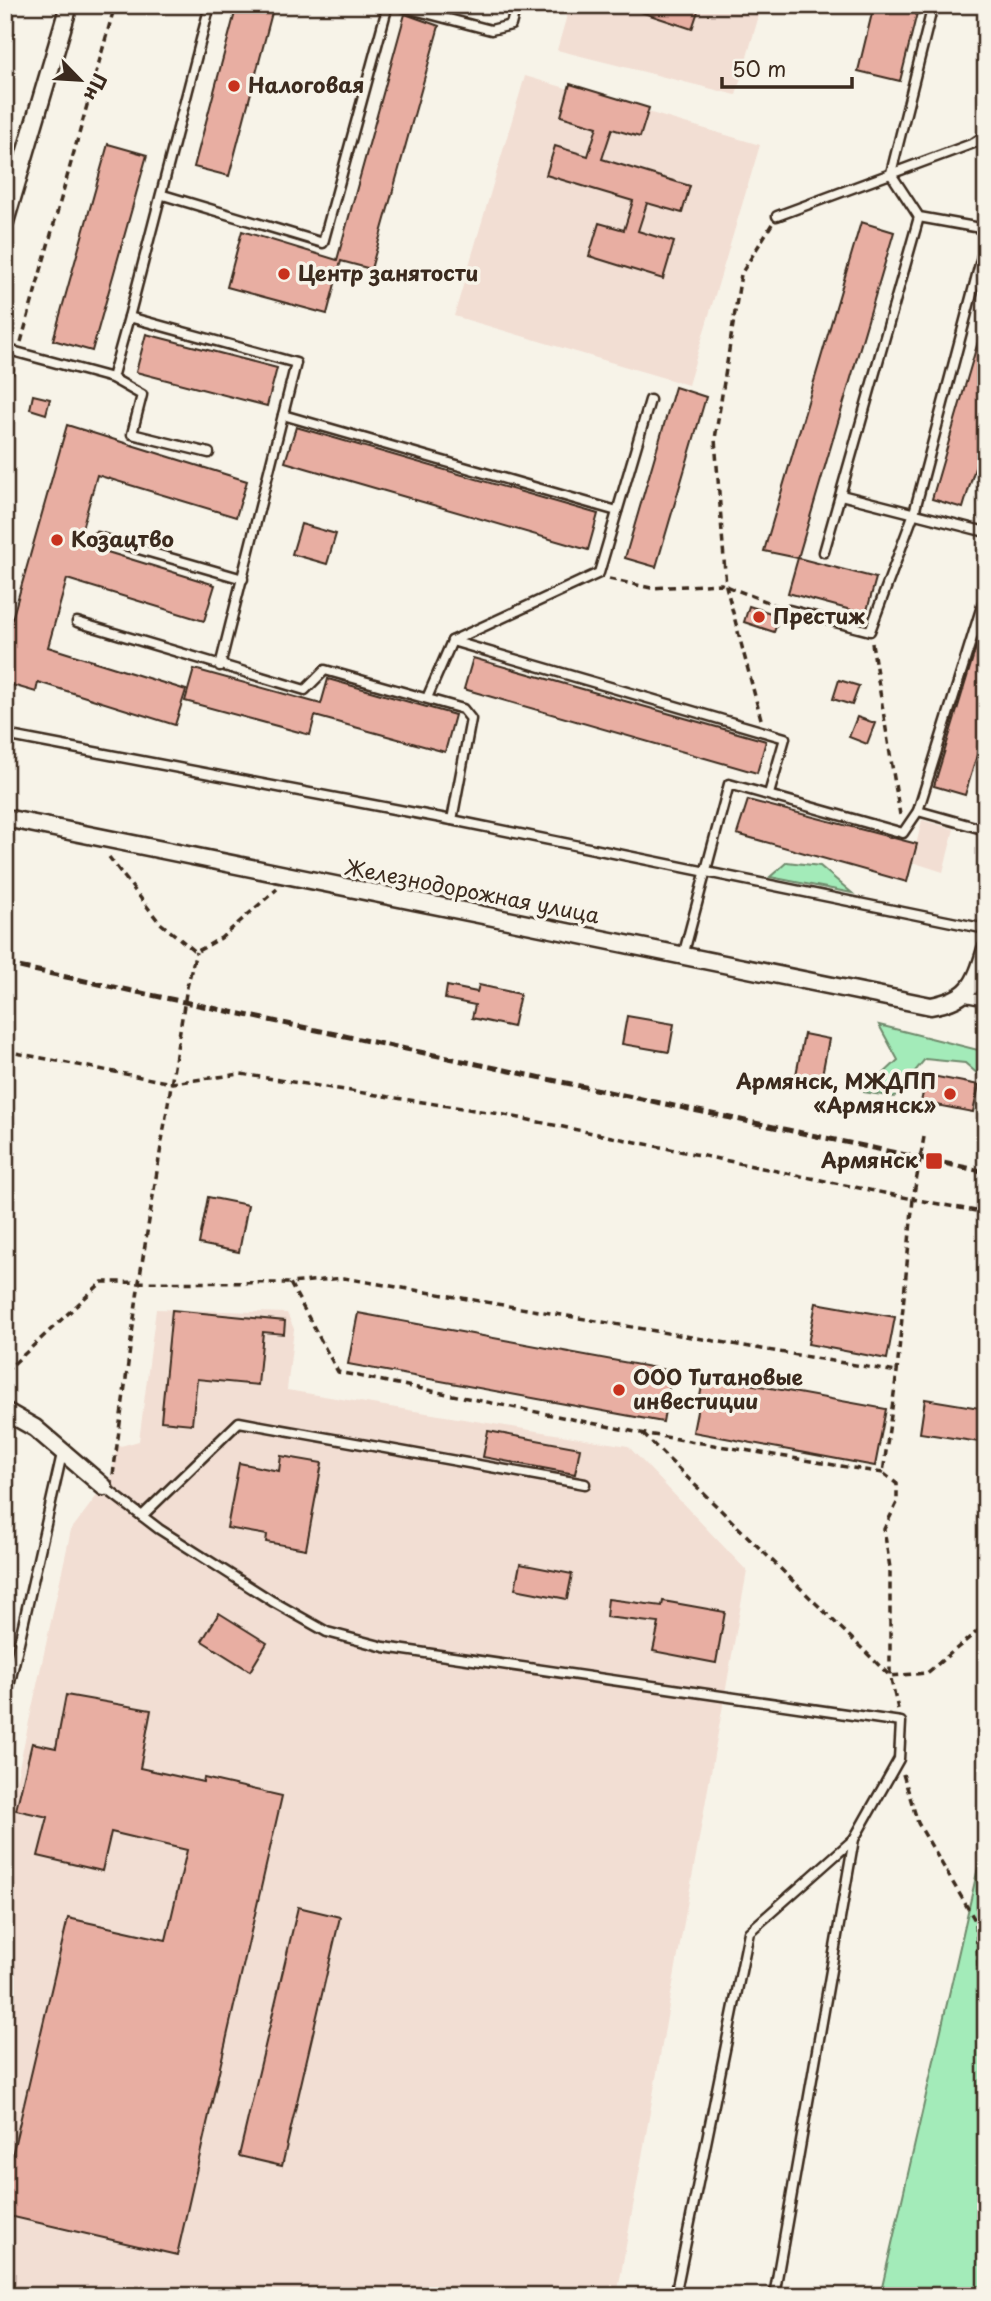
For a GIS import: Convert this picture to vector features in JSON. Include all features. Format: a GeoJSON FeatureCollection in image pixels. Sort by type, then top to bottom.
{"type":"FeatureCollection","features":[{"type":"Feature","properties":{"kind":"street"},"geometry":{"type":"LineString","coordinates":[[5,222],[9,195],[69,5]]}},
{"type":"Feature","properties":{"kind":"street","name":"Железнодорожная улица"},"geometry":{"type":"LineString","coordinates":[[5,818],[931,1006],[956,1001],[961,996]]}},
{"type":"Feature","properties":{"kind":"street"},"geometry":{"type":"LineString","coordinates":[[961,996],[976,981],[986,949]]}},
{"type":"Feature","properties":{"kind":"street"},"geometry":{"type":"LineString","coordinates":[[5,1411],[35,1428],[62,1454],[108,1489]]}},
{"type":"Feature","properties":{"kind":"lane"},"geometry":{"type":"LineString","coordinates":[[112,378],[163,195],[210,5]]}},
{"type":"Feature","properties":{"kind":"lane"},"geometry":{"type":"LineString","coordinates":[[163,195],[323,243],[388,5]]}},
{"type":"Feature","properties":{"kind":"lane"},"geometry":{"type":"LineString","coordinates":[[395,5],[491,30],[511,24],[516,5]]}},
{"type":"Feature","properties":{"kind":"lane"},"geometry":{"type":"LineString","coordinates":[[933,5],[891,174],[919,217],[986,229]]}},
{"type":"Feature","properties":{"kind":"lane"},"geometry":{"type":"LineString","coordinates":[[986,96],[986,109]]}},
{"type":"Feature","properties":{"kind":"lane"},"geometry":{"type":"LineString","coordinates":[[777,216],[974,143],[986,135]]}},
{"type":"Feature","properties":{"kind":"lane"},"geometry":{"type":"LineString","coordinates":[[824,552],[919,217]]}},
{"type":"Feature","properties":{"kind":"lane"},"geometry":{"type":"LineString","coordinates":[[789,610],[870,631],[915,513],[986,241]]}},
{"type":"Feature","properties":{"kind":"lane"},"geometry":{"type":"LineString","coordinates":[[129,317],[296,363],[220,666]]}},
{"type":"Feature","properties":{"kind":"lane"},"geometry":{"type":"LineString","coordinates":[[5,349],[112,378],[142,394],[132,434],[209,453]]}},
{"type":"Feature","properties":{"kind":"lane"},"geometry":{"type":"LineString","coordinates":[[427,698],[452,641],[599,573],[650,400]]}},
{"type":"Feature","properties":{"kind":"lane"},"geometry":{"type":"LineString","coordinates":[[283,415],[617,511]]}},
{"type":"Feature","properties":{"kind":"lane"},"geometry":{"type":"LineString","coordinates":[[841,495],[986,532]]}},
{"type":"Feature","properties":{"kind":"lane"},"geometry":{"type":"LineString","coordinates":[[97,537],[243,579]]}},
{"type":"Feature","properties":{"kind":"lane"},"geometry":{"type":"LineString","coordinates":[[683,956],[703,873],[729,784],[902,833],[918,811],[986,593]]}},
{"type":"Feature","properties":{"kind":"lane"},"geometry":{"type":"LineString","coordinates":[[77,622],[305,690],[325,670],[463,709],[471,719],[452,820]]}},
{"type":"Feature","properties":{"kind":"lane"},"geometry":{"type":"LineString","coordinates":[[452,641],[785,738],[769,794]]}},
{"type":"Feature","properties":{"kind":"lane"},"geometry":{"type":"LineString","coordinates":[[5,735],[452,820],[986,929]]}},
{"type":"Feature","properties":{"kind":"lane"},"geometry":{"type":"LineString","coordinates":[[918,811],[986,830]]}},
{"type":"Feature","properties":{"kind":"lane"},"geometry":{"type":"LineString","coordinates":[[961,996],[986,1001]]}},
{"type":"Feature","properties":{"kind":"lane"},"geometry":{"type":"LineString","coordinates":[[142,1516],[240,1422],[585,1484]]}},
{"type":"Feature","properties":{"kind":"lane"},"geometry":{"type":"LineString","coordinates":[[5,1704],[62,1454]]}},
{"type":"Feature","properties":{"kind":"lane"},"geometry":{"type":"LineString","coordinates":[[108,1489],[142,1516],[272,1601],[339,1635],[384,1647],[901,1721],[899,1759],[854,1839],[749,1931],[675,2296]]}},
{"type":"Feature","properties":{"kind":"lane"},"geometry":{"type":"LineString","coordinates":[[774,2296],[854,1839]]}},
{"type":"Feature","properties":{"kind":"path"},"geometry":{"type":"LineString","coordinates":[[5,398],[115,5]]}},
{"type":"Feature","properties":{"kind":"path"},"geometry":{"type":"LineString","coordinates":[[764,732],[726,586],[715,439],[741,274],[777,216]]}},
{"type":"Feature","properties":{"kind":"path"},"geometry":{"type":"LineString","coordinates":[[593,576],[650,588],[726,586],[789,610]]}},
{"type":"Feature","properties":{"kind":"path"},"geometry":{"type":"LineString","coordinates":[[870,631],[902,833]]}},
{"type":"Feature","properties":{"kind":"path"},"geometry":{"type":"LineString","coordinates":[[93,836],[159,922],[197,953]]}},
{"type":"Feature","properties":{"kind":"path"},"geometry":{"type":"LineString","coordinates":[[108,1489],[187,987],[197,953],[221,938],[292,877]]}},
{"type":"Feature","properties":{"kind":"path"},"geometry":{"type":"LineString","coordinates":[[5,1051],[172,1083],[241,1074],[500,1114],[986,1213]]}},
{"type":"Feature","properties":{"kind":"path"},"geometry":{"type":"LineString","coordinates":[[883,1473],[897,1372],[913,1199],[924,1137]]}},
{"type":"Feature","properties":{"kind":"path"},"geometry":{"type":"LineString","coordinates":[[5,1371],[102,1282],[290,1283],[344,1278],[897,1372]]}},
{"type":"Feature","properties":{"kind":"path"},"geometry":{"type":"LineString","coordinates":[[290,1283],[338,1371],[641,1433],[883,1473],[897,1484],[897,1503],[884,1529],[890,1568],[890,1676],[901,1721]]}},
{"type":"Feature","properties":{"kind":"path"},"geometry":{"type":"LineString","coordinates":[[641,1433],[890,1676],[927,1673],[986,1623]]}},
{"type":"Feature","properties":{"kind":"path"},"geometry":{"type":"LineString","coordinates":[[899,1759],[918,1823],[976,1922],[981,2025],[986,2040]]}},
{"type":"Feature","properties":{"kind":"shaded area"},"geometry":{"type":"Polygon","coordinates":[[[570,5],[762,5],[736,95],[557,50],[570,5]]]}},
{"type":"Feature","properties":{"kind":"shaded area"},"geometry":{"type":"Polygon","coordinates":[[[525,76],[760,145],[688,385],[454,316],[525,76]]]}},
{"type":"Feature","properties":{"kind":"shaded area"},"geometry":{"type":"Polygon","coordinates":[[[922,820],[954,829],[943,872],[912,862],[922,820]]]}},
{"type":"Feature","properties":{"kind":"shaded area"},"geometry":{"type":"Polygon","coordinates":[[[156,1309],[287,1313],[294,1329],[287,1390],[628,1446],[747,1571],[617,2296],[5,2296],[5,1831],[71,1530],[111,1477],[117,1447],[139,1441],[156,1309]]]}},
{"type":"Feature","properties":{"kind":"green space"},"geometry":{"type":"Polygon","coordinates":[[[787,862],[820,866],[852,893],[770,877],[787,862]]]}},
{"type":"Feature","properties":{"kind":"green space"},"geometry":{"type":"Polygon","coordinates":[[[879,1025],[986,1052],[986,1059],[982,1059],[986,1081],[965,1063],[925,1059],[894,1097],[864,1092],[898,1060],[879,1025]]]}},
{"type":"Feature","properties":{"kind":"green space"},"geometry":{"type":"Polygon","coordinates":[[[986,1833],[986,2296],[880,2296],[986,1833]]]}},
{"type":"Feature","properties":{"kind":"building","name":"Налоговая"},"geometry":{"type":"Polygon","coordinates":[[[237,5],[274,5],[229,176],[194,167],[237,5]]]}},
{"type":"Feature","properties":{"kind":"building"},"geometry":{"type":"Polygon","coordinates":[[[630,5],[700,5],[692,29],[629,8],[630,5]]]}},
{"type":"Feature","properties":{"kind":"building"},"geometry":{"type":"Polygon","coordinates":[[[874,5],[919,5],[900,81],[858,71],[874,5]]]}},
{"type":"Feature","properties":{"kind":"building"},"geometry":{"type":"Polygon","coordinates":[[[405,14],[439,26],[371,269],[341,261],[327,314],[227,287],[242,231],[337,260],[405,14]]]}},
{"type":"Feature","properties":{"kind":"building"},"geometry":{"type":"Polygon","coordinates":[[[570,84],[649,108],[640,137],[612,129],[602,159],[690,186],[682,213],[647,203],[638,231],[674,242],[663,279],[589,256],[599,223],[624,230],[633,201],[546,175],[555,146],[588,156],[597,127],[561,116],[570,84]]]}},
{"type":"Feature","properties":{"kind":"building"},"geometry":{"type":"Polygon","coordinates":[[[108,144],[147,155],[92,351],[53,340],[108,144]]]}},
{"type":"Feature","properties":{"kind":"building"},"geometry":{"type":"Polygon","coordinates":[[[861,222],[894,232],[798,558],[764,551],[861,222]]]}},
{"type":"Feature","properties":{"kind":"building"},"geometry":{"type":"Polygon","coordinates":[[[982,328],[986,328],[986,431],[963,508],[932,499],[982,328]]]}},
{"type":"Feature","properties":{"kind":"building"},"geometry":{"type":"Polygon","coordinates":[[[146,334],[277,368],[267,406],[136,372],[146,334]]]}},
{"type":"Feature","properties":{"kind":"building"},"geometry":{"type":"Polygon","coordinates":[[[675,387],[706,397],[656,567],[625,558],[675,387]]]}},
{"type":"Feature","properties":{"kind":"building"},"geometry":{"type":"Polygon","coordinates":[[[33,395],[50,399],[46,414],[30,409],[33,395]]]}},
{"type":"Feature","properties":{"kind":"building"},"geometry":{"type":"Polygon","coordinates":[[[67,425],[247,481],[236,517],[97,475],[78,543],[215,585],[204,621],[67,579],[48,647],[186,690],[175,725],[38,682],[36,692],[5,683],[5,644],[67,425]]]}},
{"type":"Feature","properties":{"kind":"building"},"geometry":{"type":"Polygon","coordinates":[[[296,427],[598,514],[588,550],[285,462],[296,427]]]}},
{"type":"Feature","properties":{"kind":"building"},"geometry":{"type":"Polygon","coordinates":[[[301,524],[336,534],[327,564],[292,554],[301,524]]]}},
{"type":"Feature","properties":{"kind":"building"},"geometry":{"type":"Polygon","coordinates":[[[798,558],[876,578],[866,614],[788,593],[798,558]]]}},
{"type":"Feature","properties":{"kind":"building"},"geometry":{"type":"Polygon","coordinates":[[[749,606],[780,616],[774,632],[744,622],[749,606]]]}},
{"type":"Feature","properties":{"kind":"building"},"geometry":{"type":"Polygon","coordinates":[[[984,621],[986,725],[965,795],[934,786],[984,621]]]}},
{"type":"Feature","properties":{"kind":"building"},"geometry":{"type":"Polygon","coordinates":[[[473,658],[766,741],[757,773],[464,689],[473,658]]]}},
{"type":"Feature","properties":{"kind":"building"},"geometry":{"type":"Polygon","coordinates":[[[194,669],[321,704],[328,679],[455,715],[445,752],[315,716],[310,735],[185,701],[194,669]]]}},
{"type":"Feature","properties":{"kind":"building"},"geometry":{"type":"Polygon","coordinates":[[[839,680],[859,686],[852,705],[833,699],[839,680]]]}},
{"type":"Feature","properties":{"kind":"building"},"geometry":{"type":"Polygon","coordinates":[[[857,717],[875,723],[867,744],[849,737],[857,717]]]}},
{"type":"Feature","properties":{"kind":"building"},"geometry":{"type":"Polygon","coordinates":[[[748,800],[917,844],[907,882],[737,834],[748,800]]]}},
{"type":"Feature","properties":{"kind":"building"},"geometry":{"type":"Polygon","coordinates":[[[479,985],[520,994],[513,1027],[472,1018],[475,1005],[445,999],[447,986],[477,992],[479,985]]]}},
{"type":"Feature","properties":{"kind":"building"},"geometry":{"type":"Polygon","coordinates":[[[627,1016],[674,1024],[669,1052],[622,1044],[627,1016]]]}},
{"type":"Feature","properties":{"kind":"building"},"geometry":{"type":"Polygon","coordinates":[[[804,1034],[829,1039],[821,1080],[796,1075],[804,1034]]]}},
{"type":"Feature","properties":{"kind":"building","name":"Армянск, МЖДПП «Армянск»"},"geometry":{"type":"Polygon","coordinates":[[[927,1075],[979,1085],[973,1112],[921,1102],[927,1075]]]}},
{"type":"Feature","properties":{"kind":"building"},"geometry":{"type":"Polygon","coordinates":[[[208,1197],[248,1205],[239,1252],[199,1244],[208,1197]]]}},
{"type":"Feature","properties":{"kind":"building"},"geometry":{"type":"Polygon","coordinates":[[[816,1303],[895,1317],[887,1359],[808,1344],[816,1303]]]}},
{"type":"Feature","properties":{"kind":"building"},"geometry":{"type":"Polygon","coordinates":[[[172,1310],[285,1321],[284,1334],[263,1332],[258,1385],[197,1379],[192,1424],[161,1421],[172,1310]]]}},
{"type":"Feature","properties":{"kind":"building"},"geometry":{"type":"Polygon","coordinates":[[[358,1313],[672,1371],[663,1422],[348,1364],[358,1313]]]}},
{"type":"Feature","properties":{"kind":"building"},"geometry":{"type":"Polygon","coordinates":[[[704,1376],[886,1409],[875,1466],[693,1432],[704,1376]]]}},
{"type":"Feature","properties":{"kind":"building"},"geometry":{"type":"Polygon","coordinates":[[[925,1399],[986,1409],[986,1443],[920,1433],[925,1399]]]}},
{"type":"Feature","properties":{"kind":"building"},"geometry":{"type":"Polygon","coordinates":[[[488,1431],[580,1448],[575,1474],[483,1457],[488,1431]]]}},
{"type":"Feature","properties":{"kind":"building"},"geometry":{"type":"Polygon","coordinates":[[[281,1456],[322,1463],[306,1549],[266,1542],[267,1535],[227,1528],[239,1463],[279,1471],[281,1456]]]}},
{"type":"Feature","properties":{"kind":"building"},"geometry":{"type":"Polygon","coordinates":[[[520,1564],[572,1574],[567,1599],[515,1589],[520,1564]]]}},
{"type":"Feature","properties":{"kind":"building"},"geometry":{"type":"Polygon","coordinates":[[[608,1599],[662,1606],[663,1601],[725,1612],[716,1663],[653,1651],[659,1623],[606,1617],[608,1599]]]}},
{"type":"Feature","properties":{"kind":"building"},"geometry":{"type":"Polygon","coordinates":[[[219,1613],[267,1643],[250,1671],[202,1641],[219,1613]]]}},
{"type":"Feature","properties":{"kind":"building"},"geometry":{"type":"Polygon","coordinates":[[[66,1695],[151,1710],[140,1768],[203,1782],[204,1778],[282,1796],[177,2255],[5,2215],[5,2185],[68,1918],[166,1940],[187,1850],[111,1832],[102,1871],[38,1856],[48,1817],[16,1810],[32,1743],[56,1748],[66,1695]]]}},
{"type":"Feature","properties":{"kind":"building"},"geometry":{"type":"Polygon","coordinates":[[[298,1907],[340,1917],[282,2166],[239,2156],[298,1907]]]}},
{"type":"Feature","properties":{"kind":"railway"},"geometry":{"type":"LineString","coordinates":[[5,964],[986,1172]]}},
{"type":"Feature","properties":{"kind":"place","name":"Налоговая"},"geometry":{"type":"Point","coordinates":[234,86]}},
{"type":"Feature","properties":{"kind":"place","name":"Центр занятости"},"geometry":{"type":"Point","coordinates":[284,274]}},
{"type":"Feature","properties":{"kind":"place","name":"Козацтво"},"geometry":{"type":"Point","coordinates":[57,540]}},
{"type":"Feature","properties":{"kind":"place","name":"Престиж"},"geometry":{"type":"Point","coordinates":[759,617]}},
{"type":"Feature","properties":{"kind":"place","name":"Армянск, МЖДПП «Армянск»"},"geometry":{"type":"Point","coordinates":[950,1094]}},
{"type":"Feature","properties":{"kind":"place","name":"Армянск"},"geometry":{"type":"Point","coordinates":[934,1161]}},
{"type":"Feature","properties":{"kind":"place","name":"ООО Титановые инвестиции"},"geometry":{"type":"Point","coordinates":[619,1390]}}]}
